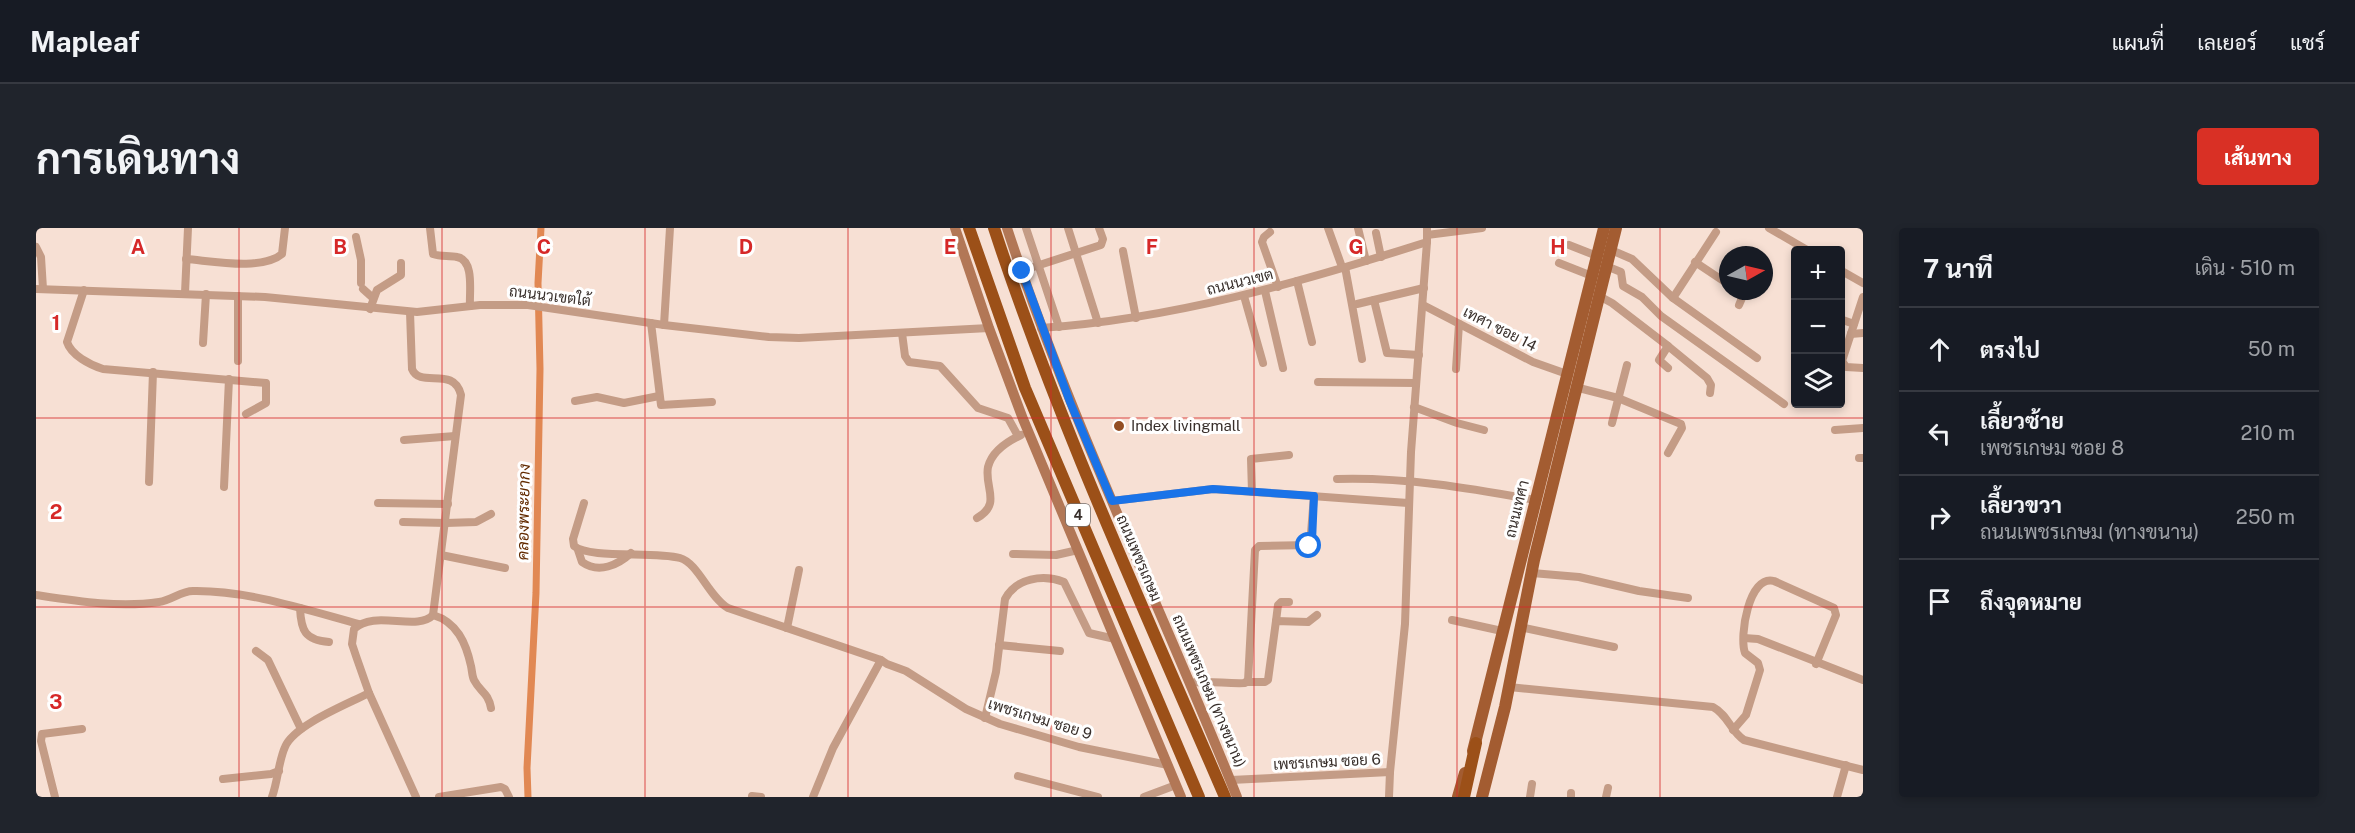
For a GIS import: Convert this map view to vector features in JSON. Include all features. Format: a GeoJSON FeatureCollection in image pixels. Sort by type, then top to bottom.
{"type":"FeatureCollection","features":[{"type":"Feature","properties":{"kind":"highway","name":"4"},"geometry":{"type":"LineString","coordinates":[[969,228],[1025,388],[1199,797]]}},
{"type":"Feature","properties":{"kind":"highway","name":"ถนนเพชรเกษม"},"geometry":{"type":"LineString","coordinates":[[994,228],[1028,326],[1077,452],[1225,797]]}},
{"type":"Feature","properties":{"kind":"highway"},"geometry":{"type":"LineString","coordinates":[[1077,452],[1083,483],[1101,523],[1097,531],[1084,530]]}},
{"type":"Feature","properties":{"kind":"highway"},"geometry":{"type":"LineString","coordinates":[[1464,797],[1476,743]]}},
{"type":"Feature","properties":{"kind":"main road","name":"4"},"geometry":{"type":"LineString","coordinates":[[955,228],[1023,434],[1078,550],[1181,797]]}},
{"type":"Feature","properties":{"kind":"main road","name":"ถนนเพชรเกษม (ทางขนาน)"},"geometry":{"type":"LineString","coordinates":[[1007,228],[1041,328],[1070,402],[1237,797]]}},
{"type":"Feature","properties":{"kind":"main road","name":"ถนนเทศา"},"geometry":{"type":"LineString","coordinates":[[1458,797],[1476,743],[1520,558],[1604,228]]}},
{"type":"Feature","properties":{"kind":"main road","name":"ถนนเทศา"},"geometry":{"type":"LineString","coordinates":[[1482,797],[1509,687],[1523,610],[1575,387],[1616,228]]}},
{"type":"Feature","properties":{"kind":"main road"},"geometry":{"type":"LineString","coordinates":[[1520,558],[1533,566]]}},
{"type":"Feature","properties":{"kind":"main road"},"geometry":{"type":"LineString","coordinates":[[1508,607],[1523,610]]}},
{"type":"Feature","properties":{"kind":"street"},"geometry":{"type":"LineString","coordinates":[[186,293],[188,228]]}},
{"type":"Feature","properties":{"kind":"street"},"geometry":{"type":"LineString","coordinates":[[186,259],[248,263],[270,261],[282,254],[285,228]]}},
{"type":"Feature","properties":{"kind":"street"},"geometry":{"type":"LineString","coordinates":[[430,228],[433,254],[458,257],[466,262],[470,306]]}},
{"type":"Feature","properties":{"kind":"street"},"geometry":{"type":"LineString","coordinates":[[664,325],[670,228]]}},
{"type":"Feature","properties":{"kind":"street"},"geometry":{"type":"LineString","coordinates":[[1026,228],[1059,327]]}},
{"type":"Feature","properties":{"kind":"street"},"geometry":{"type":"LineString","coordinates":[[1068,228],[1098,323]]}},
{"type":"Feature","properties":{"kind":"street"},"geometry":{"type":"LineString","coordinates":[[1022,271],[1102,243],[1099,228]]}},
{"type":"Feature","properties":{"kind":"street"},"geometry":{"type":"LineString","coordinates":[[1328,228],[1344,267],[1362,358]]}},
{"type":"Feature","properties":{"kind":"street"},"geometry":{"type":"LineString","coordinates":[[1358,228],[1366,261]]}},
{"type":"Feature","properties":{"kind":"street","name":"ถนนนวเขต"},"geometry":{"type":"LineString","coordinates":[[1041,328],[1136,318],[1244,296],[1380,257],[1427,235],[1482,228]]}},
{"type":"Feature","properties":{"kind":"street"},"geometry":{"type":"LineString","coordinates":[[1769,228],[1800,246]]}},
{"type":"Feature","properties":{"kind":"street"},"geometry":{"type":"LineString","coordinates":[[1270,232],[1262,242],[1278,287]]}},
{"type":"Feature","properties":{"kind":"street"},"geometry":{"type":"LineString","coordinates":[[1673,298],[1716,232]]}},
{"type":"Feature","properties":{"kind":"street"},"geometry":{"type":"LineString","coordinates":[[1376,233],[1380,257]]}},
{"type":"Feature","properties":{"kind":"street"},"geometry":{"type":"LineString","coordinates":[[1389,797],[1389,772],[1405,624],[1409,481],[1427,235]]}},
{"type":"Feature","properties":{"kind":"street"},"geometry":{"type":"LineString","coordinates":[[356,237],[361,260],[362,286],[373,297]]}},
{"type":"Feature","properties":{"kind":"street"},"geometry":{"type":"LineString","coordinates":[[1569,245],[1597,256]]}},
{"type":"Feature","properties":{"kind":"street"},"geometry":{"type":"LineString","coordinates":[[36,247],[41,257],[39,289]]}},
{"type":"Feature","properties":{"kind":"street"},"geometry":{"type":"LineString","coordinates":[[1611,250],[1632,260],[1673,298],[1757,358]]}},
{"type":"Feature","properties":{"kind":"street"},"geometry":{"type":"LineString","coordinates":[[1123,251],[1136,318]]}},
{"type":"Feature","properties":{"kind":"street"},"geometry":{"type":"LineString","coordinates":[[1695,262],[1719,278]]}},
{"type":"Feature","properties":{"kind":"street"},"geometry":{"type":"LineString","coordinates":[[370,309],[373,297],[383,284],[401,275],[401,263]]}},
{"type":"Feature","properties":{"kind":"street"},"geometry":{"type":"LineString","coordinates":[[1559,263],[1592,276]]}},
{"type":"Feature","properties":{"kind":"street"},"geometry":{"type":"LineString","coordinates":[[1606,266],[1621,272],[1623,286],[1642,297],[1661,316],[1784,404]]}},
{"type":"Feature","properties":{"kind":"street"},"geometry":{"type":"LineString","coordinates":[[1845,273],[1863,283]]}},
{"type":"Feature","properties":{"kind":"street"},"geometry":{"type":"LineString","coordinates":[[1297,281],[1312,342]]}},
{"type":"Feature","properties":{"kind":"street"},"geometry":{"type":"LineString","coordinates":[[1357,304],[1424,288]]}},
{"type":"Feature","properties":{"kind":"street","name":"ถนนนวเขตใต้"},"geometry":{"type":"LineString","coordinates":[[39,289],[206,294],[410,312],[500,304],[528,305],[664,325],[769,337],[799,338],[989,328]]}},
{"type":"Feature","properties":{"kind":"street"},"geometry":{"type":"LineString","coordinates":[[84,290],[68,338],[69,348],[87,362],[103,369],[266,383],[266,403],[246,414]]}},
{"type":"Feature","properties":{"kind":"street"},"geometry":{"type":"LineString","coordinates":[[1265,291],[1282,368]]}},
{"type":"Feature","properties":{"kind":"street"},"geometry":{"type":"LineString","coordinates":[[203,343],[206,294]]}},
{"type":"Feature","properties":{"kind":"street"},"geometry":{"type":"LineString","coordinates":[[237,296],[238,361]]}},
{"type":"Feature","properties":{"kind":"street"},"geometry":{"type":"LineString","coordinates":[[1244,296],[1263,363]]}},
{"type":"Feature","properties":{"kind":"street"},"geometry":{"type":"LineString","coordinates":[[1599,296],[1618,307],[1707,378],[1711,385],[1710,393]]}},
{"type":"Feature","properties":{"kind":"street"},"geometry":{"type":"LineString","coordinates":[[1863,297],[1842,361],[1844,366],[1863,368]]}},
{"type":"Feature","properties":{"kind":"street"},"geometry":{"type":"LineString","coordinates":[[1374,300],[1387,353],[1419,355]]}},
{"type":"Feature","properties":{"kind":"street"},"geometry":{"type":"LineString","coordinates":[[1739,304],[1741,300]]}},
{"type":"Feature","properties":{"kind":"street","name":"เทศา ซอย 14"},"geometry":{"type":"LineString","coordinates":[[1423,305],[1533,362],[1567,374]]}},
{"type":"Feature","properties":{"kind":"street"},"geometry":{"type":"LineString","coordinates":[[410,312],[414,374],[448,379],[459,388],[461,395],[433,615]]}},
{"type":"Feature","properties":{"kind":"street"},"geometry":{"type":"LineString","coordinates":[[1845,321],[1854,324]]}},
{"type":"Feature","properties":{"kind":"street"},"geometry":{"type":"LineString","coordinates":[[651,323],[660,402],[664,406],[712,402]]}},
{"type":"Feature","properties":{"kind":"street"},"geometry":{"type":"LineString","coordinates":[[1456,369],[1459,324]]}},
{"type":"Feature","properties":{"kind":"street"},"geometry":{"type":"LineString","coordinates":[[902,333],[905,356],[909,362],[940,366],[978,408],[1008,418],[1023,434],[998,449],[992,457],[988,468],[991,500],[986,511],[977,518]]}},
{"type":"Feature","properties":{"kind":"street"},"geometry":{"type":"LineString","coordinates":[[1851,334],[1863,333]]}},
{"type":"Feature","properties":{"kind":"street"},"geometry":{"type":"LineString","coordinates":[[1668,346],[1659,360],[1668,368]]}},
{"type":"Feature","properties":{"kind":"street"},"geometry":{"type":"LineString","coordinates":[[1612,423],[1627,365]]}},
{"type":"Feature","properties":{"kind":"street"},"geometry":{"type":"LineString","coordinates":[[149,482],[153,372]]}},
{"type":"Feature","properties":{"kind":"street"},"geometry":{"type":"LineString","coordinates":[[224,487],[229,379]]}},
{"type":"Feature","properties":{"kind":"street"},"geometry":{"type":"LineString","coordinates":[[1318,382],[1415,383]]}},
{"type":"Feature","properties":{"kind":"street"},"geometry":{"type":"LineString","coordinates":[[1575,387],[1618,398],[1681,424],[1682,428],[1668,453]]}},
{"type":"Feature","properties":{"kind":"street"},"geometry":{"type":"LineString","coordinates":[[575,400],[597,397],[624,403],[659,396]]}},
{"type":"Feature","properties":{"kind":"street"},"geometry":{"type":"LineString","coordinates":[[1414,408],[1484,430]]}},
{"type":"Feature","properties":{"kind":"street"},"geometry":{"type":"LineString","coordinates":[[1835,430],[1863,428]]}},
{"type":"Feature","properties":{"kind":"street"},"geometry":{"type":"LineString","coordinates":[[404,440],[455,436]]}},
{"type":"Feature","properties":{"kind":"street"},"geometry":{"type":"LineString","coordinates":[[1252,492],[1251,459],[1289,455]]}},
{"type":"Feature","properties":{"kind":"street"},"geometry":{"type":"LineString","coordinates":[[1337,479],[1381,478],[1535,500]]}},
{"type":"Feature","properties":{"kind":"street"},"geometry":{"type":"LineString","coordinates":[[1112,501],[1205,489],[1408,502]]}},
{"type":"Feature","properties":{"kind":"street"},"geometry":{"type":"LineString","coordinates":[[1246,682],[1248,681],[1255,550],[1259,546],[1310,545],[1314,496]]}},
{"type":"Feature","properties":{"kind":"street"},"geometry":{"type":"LineString","coordinates":[[378,503],[448,504]]}},
{"type":"Feature","properties":{"kind":"street"},"geometry":{"type":"LineString","coordinates":[[584,503],[573,538],[574,546],[578,549],[582,561],[595,567],[616,565],[631,553]]}},
{"type":"Feature","properties":{"kind":"street"},"geometry":{"type":"LineString","coordinates":[[403,522],[476,522],[491,514]]}},
{"type":"Feature","properties":{"kind":"street","name":"เพชรเกษม ซอย 9"},"geometry":{"type":"LineString","coordinates":[[578,549],[662,554],[684,559],[723,605],[881,660],[906,671],[999,724],[1079,747],[1168,765]]}},
{"type":"Feature","properties":{"kind":"street"},"geometry":{"type":"LineString","coordinates":[[1013,554],[1056,555],[1078,550]]}},
{"type":"Feature","properties":{"kind":"street"},"geometry":{"type":"LineString","coordinates":[[441,555],[505,567]]}},
{"type":"Feature","properties":{"kind":"street"},"geometry":{"type":"LineString","coordinates":[[1533,566],[1639,591],[1688,598]]}},
{"type":"Feature","properties":{"kind":"street"},"geometry":{"type":"LineString","coordinates":[[787,628],[799,570]]}},
{"type":"Feature","properties":{"kind":"street"},"geometry":{"type":"LineString","coordinates":[[985,718],[996,672],[1005,599],[1018,584],[1032,579],[1064,582],[1089,633],[1115,639]]}},
{"type":"Feature","properties":{"kind":"street"},"geometry":{"type":"LineString","coordinates":[[1733,730],[1746,715],[1760,670],[1758,663],[1744,651],[1744,638],[1747,612],[1756,590],[1765,580],[1774,581],[1831,606],[1836,611],[1816,664]]}},
{"type":"Feature","properties":{"kind":"street"},"geometry":{"type":"LineString","coordinates":[[36,595],[95,603],[145,603],[168,600],[183,592],[201,591],[242,596],[300,608],[359,624]]}},
{"type":"Feature","properties":{"kind":"street"},"geometry":{"type":"LineString","coordinates":[[1190,683],[1207,680],[1222,684],[1269,680],[1278,605],[1281,602],[1289,602]]}},
{"type":"Feature","properties":{"kind":"street"},"geometry":{"type":"LineString","coordinates":[[300,608],[302,625],[307,635],[317,641],[329,642]]}},
{"type":"Feature","properties":{"kind":"street"},"geometry":{"type":"LineString","coordinates":[[416,797],[369,693],[352,644],[354,629],[366,621],[425,620],[433,615]]}},
{"type":"Feature","properties":{"kind":"street"},"geometry":{"type":"LineString","coordinates":[[433,615],[447,620],[459,633],[466,649],[474,680],[488,696],[491,708]]}},
{"type":"Feature","properties":{"kind":"street"},"geometry":{"type":"LineString","coordinates":[[1276,621],[1308,622],[1317,615]]}},
{"type":"Feature","properties":{"kind":"street"},"geometry":{"type":"LineString","coordinates":[[1452,620],[1502,631]]}},
{"type":"Feature","properties":{"kind":"street"},"geometry":{"type":"LineString","coordinates":[[1520,627],[1614,647]]}},
{"type":"Feature","properties":{"kind":"street"},"geometry":{"type":"LineString","coordinates":[[1744,638],[1758,639],[1816,664],[1863,680]]}},
{"type":"Feature","properties":{"kind":"street"},"geometry":{"type":"LineString","coordinates":[[999,645],[1060,651]]}},
{"type":"Feature","properties":{"kind":"street"},"geometry":{"type":"LineString","coordinates":[[256,651],[268,660],[301,729]]}},
{"type":"Feature","properties":{"kind":"street"},"geometry":{"type":"LineString","coordinates":[[813,797],[833,748],[881,660]]}},
{"type":"Feature","properties":{"kind":"street"},"geometry":{"type":"LineString","coordinates":[[1509,687],[1710,707],[1723,714],[1733,730],[1744,740],[1863,770]]}},
{"type":"Feature","properties":{"kind":"street"},"geometry":{"type":"LineString","coordinates":[[272,797],[285,746],[292,736],[369,693]]}},
{"type":"Feature","properties":{"kind":"street"},"geometry":{"type":"LineString","coordinates":[[55,797],[41,741],[42,734],[82,729]]}},
{"type":"Feature","properties":{"kind":"street"},"geometry":{"type":"LineString","coordinates":[[1837,797],[1846,765]]}},
{"type":"Feature","properties":{"kind":"street"},"geometry":{"type":"LineString","coordinates":[[223,779],[271,774],[279,771]]}},
{"type":"Feature","properties":{"kind":"street","name":"เพชรเกษม ซอย 6"},"geometry":{"type":"LineString","coordinates":[[1231,780],[1389,772]]}},
{"type":"Feature","properties":{"kind":"street"},"geometry":{"type":"LineString","coordinates":[[1018,776],[1098,797]]}},
{"type":"Feature","properties":{"kind":"street"},"geometry":{"type":"LineString","coordinates":[[1530,797],[1532,784]]}},
{"type":"Feature","properties":{"kind":"street"},"geometry":{"type":"LineString","coordinates":[[1144,797],[1176,785]]}},
{"type":"Feature","properties":{"kind":"street"},"geometry":{"type":"LineString","coordinates":[[439,797],[501,787],[505,789],[509,797]]}},
{"type":"Feature","properties":{"kind":"street"},"geometry":{"type":"LineString","coordinates":[[1606,797],[1608,788]]}},
{"type":"Feature","properties":{"kind":"street"},"geometry":{"type":"LineString","coordinates":[[1062,797],[1070,790]]}},
{"type":"Feature","properties":{"kind":"street"},"geometry":{"type":"LineString","coordinates":[[752,796],[761,797]]}},
{"type":"Feature","properties":{"kind":"waterway","name":"คลองพระยากง"},"geometry":{"type":"LineString","coordinates":[[528,797],[527,768],[536,593],[540,369],[538,283],[541,228]]}},
{"type":"Feature","properties":{"kind":"place","name":"Index livingmall"},"geometry":{"type":"Point","coordinates":[1119,426]}},
{"type":"Feature","properties":{"kind":"route"},"geometry":{"type":"LineString","coordinates":[[1022,271],[1041,328],[1112,501],[1213,489],[1314,496],[1312,541],[1309,546]]}}]}
